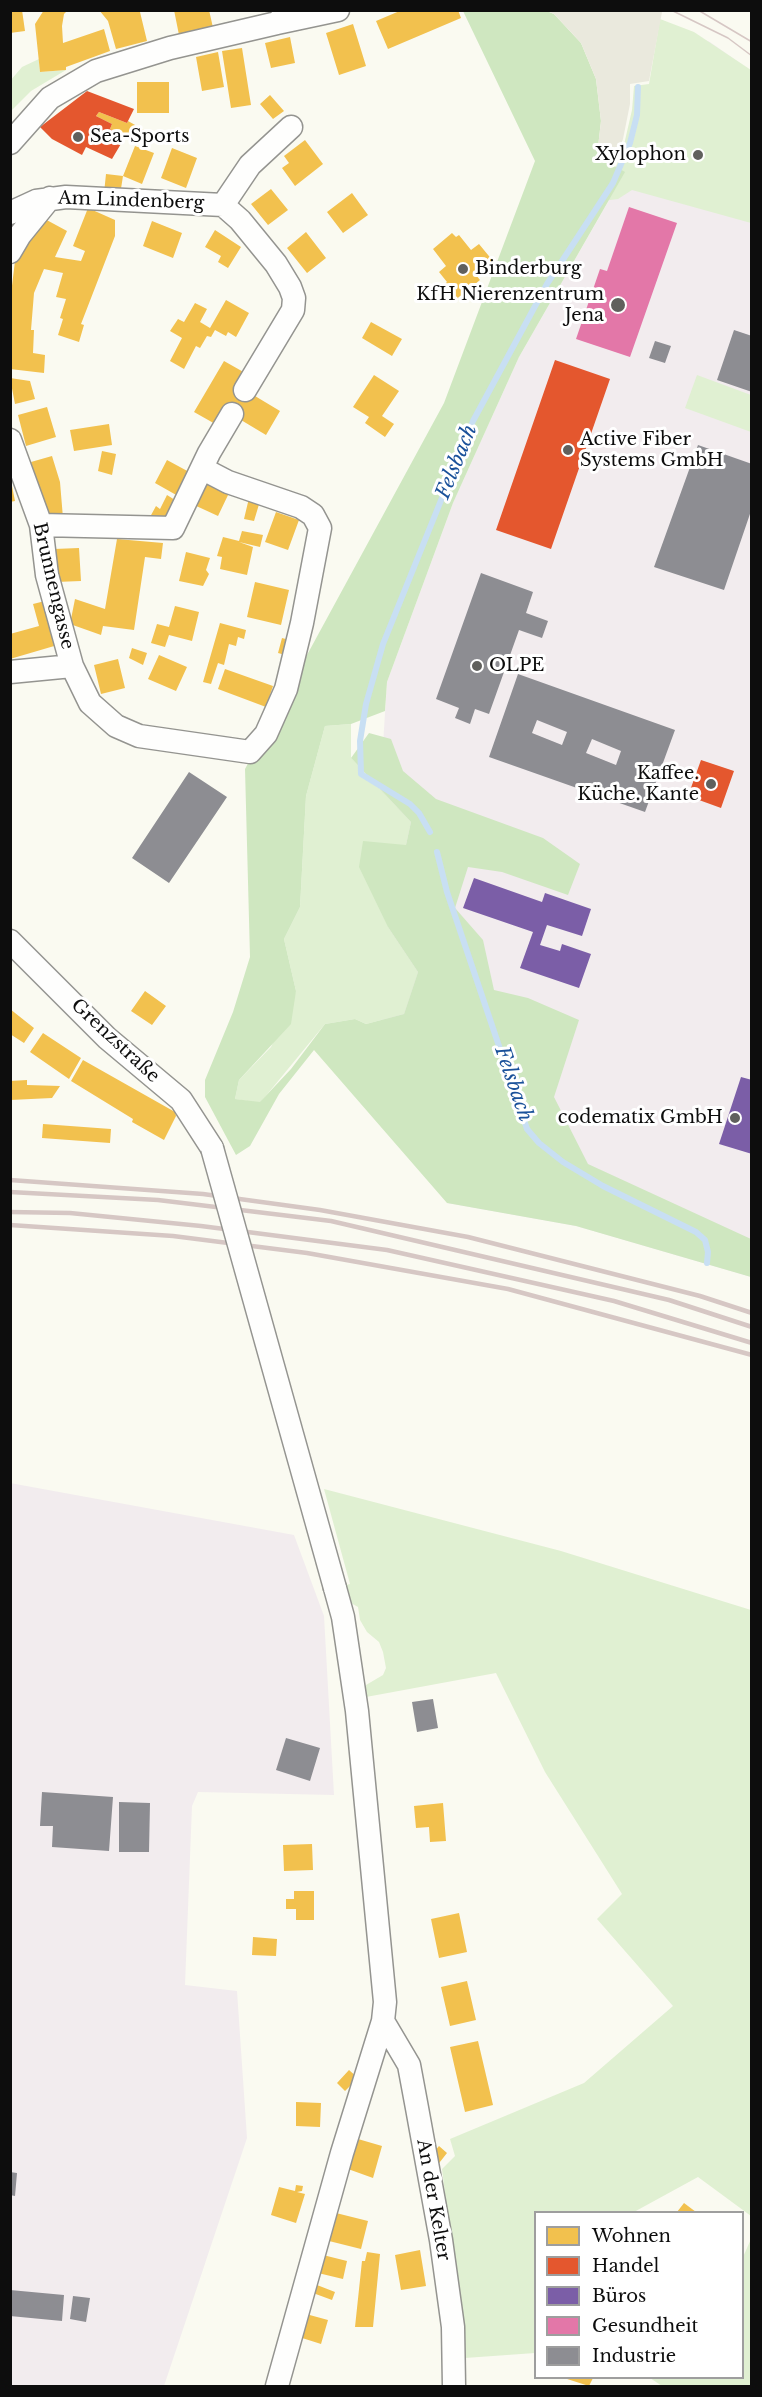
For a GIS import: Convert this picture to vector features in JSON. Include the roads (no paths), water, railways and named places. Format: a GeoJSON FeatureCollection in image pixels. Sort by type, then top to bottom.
{"type":"FeatureCollection","features":[{"type":"Feature","properties":{"kind":"street"},"geometry":{"type":"LineString","coordinates":[[10,143],[50,98],[96,71],[284,17],[338,10]]}},
{"type":"Feature","properties":{"kind":"street","name":"Am Lindenberg"},"geometry":{"type":"LineString","coordinates":[[10,213],[25,204],[50,198],[223,205],[256,159],[291,127]]}},
{"type":"Feature","properties":{"kind":"street"},"geometry":{"type":"LineString","coordinates":[[10,252],[20,235],[50,198]]}},
{"type":"Feature","properties":{"kind":"street"},"geometry":{"type":"LineString","coordinates":[[223,205],[240,220],[276,264],[294,298],[293,310],[245,390]]}},
{"type":"Feature","properties":{"kind":"street"},"geometry":{"type":"LineString","coordinates":[[41,525],[172,528],[232,414]]}},
{"type":"Feature","properties":{"kind":"street","name":"Brunnengasse"},"geometry":{"type":"LineString","coordinates":[[10,440],[41,525],[47,575],[72,666],[90,703],[116,726],[139,736],[250,752],[266,734],[286,690],[303,623],[320,528],[313,515],[301,507],[228,482],[203,469]]}},
{"type":"Feature","properties":{"kind":"street"},"geometry":{"type":"LineString","coordinates":[[10,672],[72,666]]}},
{"type":"Feature","properties":{"kind":"street","name":"Grenzstraße"},"geometry":{"type":"LineString","coordinates":[[10,941],[107,1038],[181,1100],[212,1148],[343,1617],[357,1711],[385,2002],[383,2021],[342,2153],[277,2386]]}},
{"type":"Feature","properties":{"kind":"street","name":"An der Kelter"},"geometry":{"type":"LineString","coordinates":[[383,2021],[409,2065],[441,2240],[450,2305],[454,2386]]}},
{"type":"Feature","properties":{"kind":"waterway","name":"Felsbach"},"geometry":{"type":"LineString","coordinates":[[430,832],[419,813],[410,804],[361,774],[360,741],[366,704],[383,644],[473,421],[547,284],[613,183],[630,143],[637,115],[638,87]]}},
{"type":"Feature","properties":{"kind":"waterway","name":"Felsbach"},"geometry":{"type":"LineString","coordinates":[[437,852],[447,892],[527,1129],[539,1143],[563,1162],[603,1186],[696,1232],[705,1240],[708,1252],[707,1263]]}},
{"type":"Feature","properties":{"kind":"tram line"},"geometry":{"type":"LineString","coordinates":[[671,10],[728,38],[752,56]]}},
{"type":"Feature","properties":{"kind":"tram line"},"geometry":{"type":"LineString","coordinates":[[698,10],[752,42]]}},
{"type":"Feature","properties":{"kind":"railway"},"geometry":{"type":"LineString","coordinates":[[10,1180],[203,1194],[320,1210],[468,1237],[700,1296],[752,1313]]}},
{"type":"Feature","properties":{"kind":"railway"},"geometry":{"type":"LineString","coordinates":[[10,1192],[158,1200],[331,1221],[669,1300],[752,1327]]}},
{"type":"Feature","properties":{"kind":"railway"},"geometry":{"type":"LineString","coordinates":[[10,1212],[70,1213],[201,1226],[387,1250],[614,1301],[752,1343]]}},
{"type":"Feature","properties":{"kind":"railway"},"geometry":{"type":"LineString","coordinates":[[10,1225],[173,1236],[307,1253],[508,1289],[752,1355]]}},
{"type":"Feature","properties":{"kind":"place","name":"Sea-Sports"},"geometry":{"type":"Point","coordinates":[78,137]}},
{"type":"Feature","properties":{"kind":"place","name":"Xylophon"},"geometry":{"type":"Point","coordinates":[698,155]}},
{"type":"Feature","properties":{"kind":"place","name":"Binderburg"},"geometry":{"type":"Point","coordinates":[463,269]}},
{"type":"Feature","properties":{"kind":"place","name":"KfH Nierenzentrum Jena"},"geometry":{"type":"Point","coordinates":[618,305]}},
{"type":"Feature","properties":{"kind":"place","name":"Active Fiber Systems GmbH"},"geometry":{"type":"Point","coordinates":[568,450]}},
{"type":"Feature","properties":{"kind":"place","name":"OLPE"},"geometry":{"type":"Point","coordinates":[477,666]}},
{"type":"Feature","properties":{"kind":"place","name":"Kaffee. Küche. Kante"},"geometry":{"type":"Point","coordinates":[711,784]}},
{"type":"Feature","properties":{"kind":"place","name":"codematix GmbH"},"geometry":{"type":"Point","coordinates":[735,1118]}}]}
